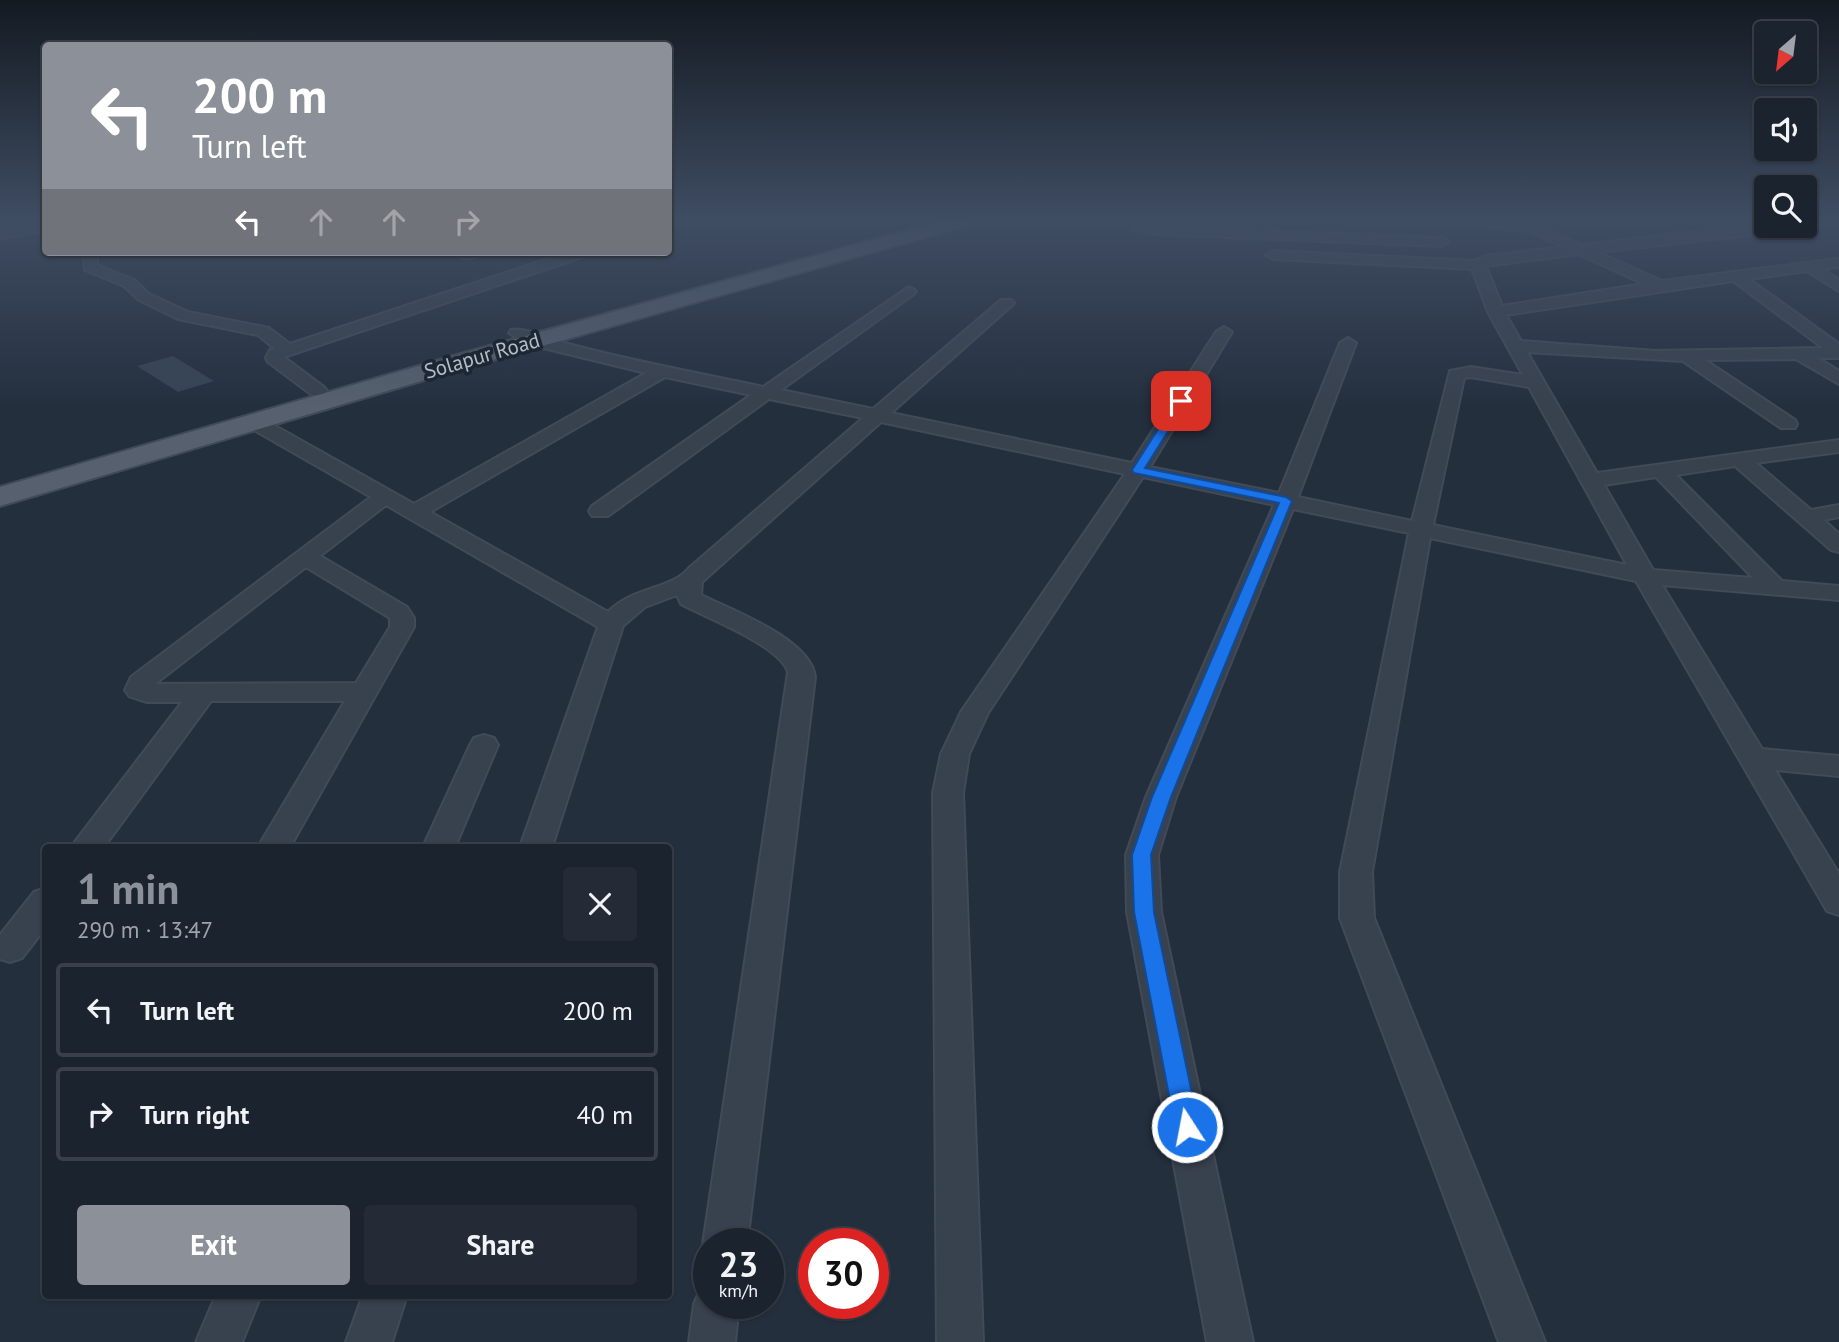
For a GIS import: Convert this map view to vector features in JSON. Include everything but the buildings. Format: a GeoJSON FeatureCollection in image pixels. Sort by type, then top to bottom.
{"type":"FeatureCollection","features":[{"type":"Feature","properties":{"kind":"main road","name":"Solapur Road"},"geometry":{"type":"LineString","coordinates":[[0,482],[318,391],[718,283]]}},
{"type":"Feature","properties":{"kind":"main road","name":"Solapur Road"},"geometry":{"type":"LineString","coordinates":[[0,496],[254,422],[527,336]]}},
{"type":"Feature","properties":{"kind":"street"},"geometry":{"type":"LineString","coordinates":[[128,283],[148,299],[184,316],[263,331],[286,349]]}},
{"type":"Feature","properties":{"kind":"street"},"geometry":{"type":"LineString","coordinates":[[318,391],[274,358],[286,349],[484,283]]}},
{"type":"Feature","properties":{"kind":"street"},"geometry":{"type":"LineString","coordinates":[[1485,283],[1496,312],[1645,576],[1756,758],[1839,902]]}},
{"type":"Feature","properties":{"kind":"street"},"geometry":{"type":"LineString","coordinates":[[1653,283],[1660,286]]}},
{"type":"Feature","properties":{"kind":"street"},"geometry":{"type":"LineString","coordinates":[[1496,312],[1686,283]]}},
{"type":"Feature","properties":{"kind":"street"},"geometry":{"type":"LineString","coordinates":[[1745,283],[1839,353]]}},
{"type":"Feature","properties":{"kind":"street"},"geometry":{"type":"LineString","coordinates":[[600,512],[909,291]]}},
{"type":"Feature","properties":{"kind":"street"},"geometry":{"type":"LineString","coordinates":[[537,844],[611,624],[636,600],[689,584],[876,415],[1006,303]]}},
{"type":"Feature","properties":{"kind":"street"},"geometry":{"type":"LineString","coordinates":[[960,1342],[948,793],[956,754],[975,712],[1138,470],[1224,332]]}},
{"type":"Feature","properties":{"kind":"street"},"geometry":{"type":"LineString","coordinates":[[527,336],[575,352],[662,371],[1645,576],[1839,593]]}},
{"type":"Feature","properties":{"kind":"street"},"geometry":{"type":"LineString","coordinates":[[1230,1342],[1144,912],[1142,855],[1161,797],[1286,501],[1348,343]]}},
{"type":"Feature","properties":{"kind":"street"},"geometry":{"type":"LineString","coordinates":[[1516,346],[1687,356],[1839,353]]}},
{"type":"Feature","properties":{"kind":"street"},"geometry":{"type":"LineString","coordinates":[[1800,354],[1839,379]]}},
{"type":"Feature","properties":{"kind":"street"},"geometry":{"type":"LineString","coordinates":[[1687,356],[1788,424]]}},
{"type":"Feature","properties":{"kind":"street"},"geometry":{"type":"LineString","coordinates":[[415,512],[662,371]]}},
{"type":"Feature","properties":{"kind":"street"},"geometry":{"type":"LineString","coordinates":[[1522,1342],[1357,918],[1356,872],[1421,529],[1456,375],[1460,372],[1473,372],[1538,383]]}},
{"type":"Feature","properties":{"kind":"street"},"geometry":{"type":"LineString","coordinates":[[254,422],[611,624]]}},
{"type":"Feature","properties":{"kind":"street"},"geometry":{"type":"LineString","coordinates":[[1593,480],[1839,446]]}},
{"type":"Feature","properties":{"kind":"street"},"geometry":{"type":"LineString","coordinates":[[1740,460],[1839,545]]}},
{"type":"Feature","properties":{"kind":"street"},"geometry":{"type":"LineString","coordinates":[[1661,471],[1776,587]]}},
{"type":"Feature","properties":{"kind":"street"},"geometry":{"type":"LineString","coordinates":[[364,692],[138,690],[140,683],[386,495]]}},
{"type":"Feature","properties":{"kind":"street"},"geometry":{"type":"LineString","coordinates":[[1808,517],[1839,511]]}},
{"type":"Feature","properties":{"kind":"street"},"geometry":{"type":"LineString","coordinates":[[276,844],[402,627],[402,618],[398,612],[305,556]]}},
{"type":"Feature","properties":{"kind":"street"},"geometry":{"type":"LineString","coordinates":[[689,584],[687,592],[690,599],[752,630],[788,653],[801,668],[802,685],[727,1228]]}},
{"type":"Feature","properties":{"kind":"street"},"geometry":{"type":"LineString","coordinates":[[88,844],[204,692]]}},
{"type":"Feature","properties":{"kind":"street"},"geometry":{"type":"LineString","coordinates":[[440,844],[484,745]]}},
{"type":"Feature","properties":{"kind":"street"},"geometry":{"type":"LineString","coordinates":[[1756,758],[1839,766]]}},
{"type":"Feature","properties":{"kind":"street"},"geometry":{"type":"LineString","coordinates":[[10,948],[42,906]]}},
{"type":"Feature","properties":{"kind":"street"},"geometry":{"type":"LineString","coordinates":[[219,1342],[237,1299]]}},
{"type":"Feature","properties":{"kind":"street"},"geometry":{"type":"LineString","coordinates":[[369,1342],[384,1299]]}},
{"type":"Feature","properties":{"kind":"street"},"geometry":{"type":"LineString","coordinates":[[712,1342],[715,1319]]}},
{"type":"Feature","properties":{"kind":"route"},"geometry":{"type":"LineString","coordinates":[[1181,401],[1138,470],[1286,501],[1161,797],[1142,855],[1144,912],[1187,1127]]}}]}
